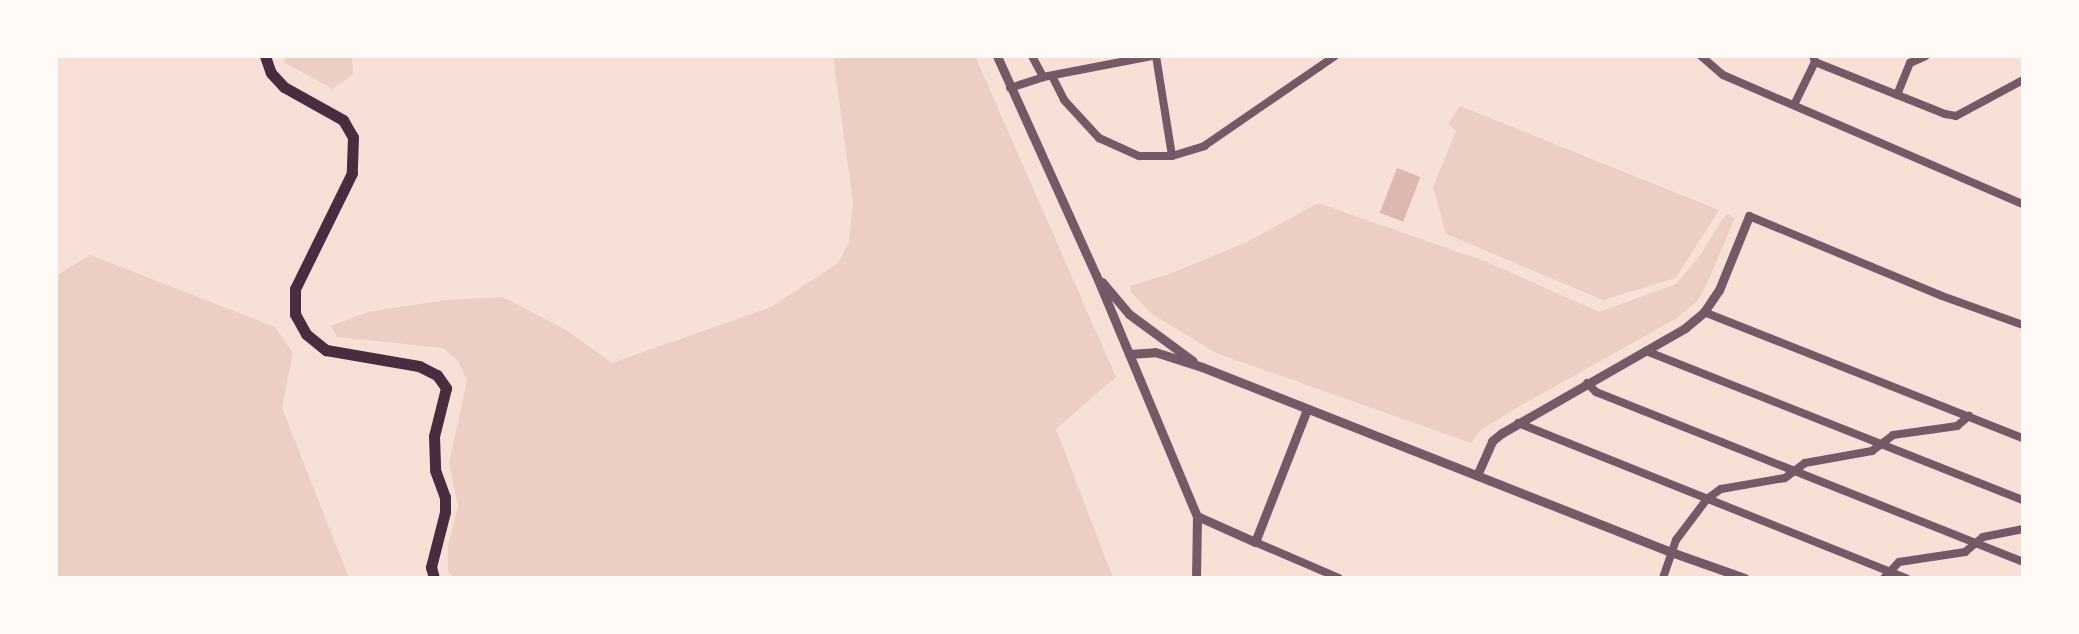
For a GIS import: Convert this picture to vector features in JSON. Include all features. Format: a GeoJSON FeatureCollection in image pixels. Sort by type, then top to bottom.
{"type":"FeatureCollection","features":[{"type":"Feature","properties":{"kind":"main road"},"geometry":{"type":"LineString","coordinates":[[265,56],[271,73],[284,87],[343,120],[353,137],[352,173],[295,289],[295,314],[306,334],[326,350],[419,366],[437,375],[446,388],[434,436],[435,470],[445,497],[445,512],[431,567],[434,578]]}},
{"type":"Feature","properties":{"kind":"street"},"geometry":{"type":"LineString","coordinates":[[997,56],[1096,275],[1197,516],[1196,578]]}},
{"type":"Feature","properties":{"kind":"street"},"geometry":{"type":"LineString","coordinates":[[1032,56],[1064,100],[1099,138],[1139,156],[1172,156],[1204,146],[1335,56]]}},
{"type":"Feature","properties":{"kind":"street"},"geometry":{"type":"LineString","coordinates":[[1010,88],[1047,76],[1154,56],[1172,156]]}},
{"type":"Feature","properties":{"kind":"street"},"geometry":{"type":"LineString","coordinates":[[1701,56],[1723,75],[2023,204]]}},
{"type":"Feature","properties":{"kind":"street"},"geometry":{"type":"LineString","coordinates":[[1897,95],[1910,63],[1926,56]]}},
{"type":"Feature","properties":{"kind":"street"},"geometry":{"type":"LineString","coordinates":[[1794,105],[1814,59],[1897,95],[1956,116],[2023,80]]}},
{"type":"Feature","properties":{"kind":"street"},"geometry":{"type":"LineString","coordinates":[[1478,473],[1492,441],[1685,328],[1704,312],[1719,290],[1749,216],[1942,296],[2023,325]]}},
{"type":"Feature","properties":{"kind":"street"},"geometry":{"type":"LineString","coordinates":[[1096,275],[1129,314],[1202,367]]}},
{"type":"Feature","properties":{"kind":"street"},"geometry":{"type":"LineString","coordinates":[[1704,312],[2023,438]]}},
{"type":"Feature","properties":{"kind":"street"},"geometry":{"type":"LineString","coordinates":[[1646,351],[2023,500]]}},
{"type":"Feature","properties":{"kind":"street"},"geometry":{"type":"LineString","coordinates":[[1129,354],[1155,352],[1202,367],[1740,577]]}},
{"type":"Feature","properties":{"kind":"street"},"geometry":{"type":"LineString","coordinates":[[1587,383],[1596,392],[2023,562]]}},
{"type":"Feature","properties":{"kind":"street"},"geometry":{"type":"LineString","coordinates":[[1255,542],[1307,409]]}},
{"type":"Feature","properties":{"kind":"street"},"geometry":{"type":"LineString","coordinates":[[1663,578],[1671,552],[1707,499],[1721,489],[1785,478],[1805,463],[1872,451],[1893,435],[1957,426],[1969,416]]}},
{"type":"Feature","properties":{"kind":"street"},"geometry":{"type":"LineString","coordinates":[[1518,423],[1887,575],[1906,578]]}},
{"type":"Feature","properties":{"kind":"street"},"geometry":{"type":"LineString","coordinates":[[1197,516],[1339,578]]}},
{"type":"Feature","properties":{"kind":"street"},"geometry":{"type":"LineString","coordinates":[[1887,575],[1899,562],[1965,552],[1983,537],[2023,529]]}},
{"type":"Feature","properties":{"kind":"shaded area"},"geometry":{"type":"Polygon","coordinates":[[[285,56],[352,56],[353,74],[333,89],[285,63],[285,56]]]}},
{"type":"Feature","properties":{"kind":"shaded area"},"geometry":{"type":"Polygon","coordinates":[[[833,56],[975,56],[1116,377],[1056,429],[1113,578],[453,578],[448,571],[448,545],[458,506],[449,463],[467,381],[458,361],[443,348],[337,337],[331,326],[368,312],[446,300],[503,297],[566,330],[612,363],[771,307],[838,263],[849,242],[853,203],[833,56]]]}},
{"type":"Feature","properties":{"kind":"shaded area"},"geometry":{"type":"Polygon","coordinates":[[[1460,106],[1719,210],[1676,278],[1603,300],[1446,234],[1433,187],[1456,131],[1448,124],[1460,106]]]}},
{"type":"Feature","properties":{"kind":"shaded area"},"geometry":{"type":"Polygon","coordinates":[[[1397,168],[1420,177],[1403,222],[1380,213],[1397,168]]]}},
{"type":"Feature","properties":{"kind":"shaded area"},"geometry":{"type":"Polygon","coordinates":[[[1318,203],[1487,262],[1599,312],[1676,284],[1698,258],[1726,214],[1735,218],[1697,301],[1677,318],[1481,430],[1471,443],[1216,353],[1152,314],[1131,292],[1130,286],[1172,273],[1247,242],[1318,203]]]}},
{"type":"Feature","properties":{"kind":"shaded area"},"geometry":{"type":"Polygon","coordinates":[[[90,255],[275,327],[293,353],[282,408],[349,578],[56,578],[56,276],[90,255]]]}}]}
